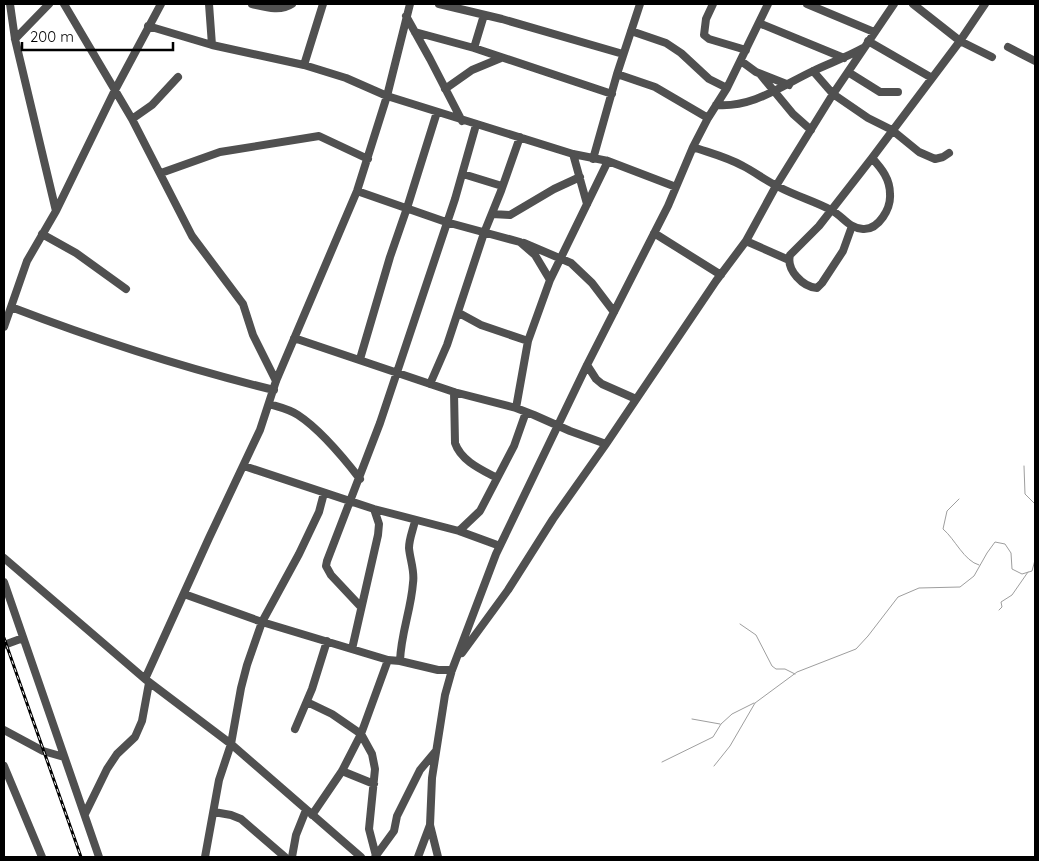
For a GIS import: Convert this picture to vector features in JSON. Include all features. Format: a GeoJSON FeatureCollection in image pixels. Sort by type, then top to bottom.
{"type":"FeatureCollection","features":[{"type":"Feature","properties":{"kind":"street"},"geometry":{"type":"LineString","coordinates":[[10,4],[15,39],[56,210]]}},
{"type":"Feature","properties":{"kind":"street"},"geometry":{"type":"LineString","coordinates":[[15,39],[49,4]]}},
{"type":"Feature","properties":{"kind":"street"},"geometry":{"type":"LineString","coordinates":[[64,4],[132,119],[192,236],[243,304],[253,335],[276,380]]}},
{"type":"Feature","properties":{"kind":"street"},"geometry":{"type":"LineString","coordinates":[[4,328],[28,261],[161,4]]}},
{"type":"Feature","properties":{"kind":"street"},"geometry":{"type":"LineString","coordinates":[[209,4],[212,46]]}},
{"type":"Feature","properties":{"kind":"street"},"geometry":{"type":"LineString","coordinates":[[252,4],[278,8],[292,4]]}},
{"type":"Feature","properties":{"kind":"street"},"geometry":{"type":"LineString","coordinates":[[304,65],[323,4]]}},
{"type":"Feature","properties":{"kind":"street"},"geometry":{"type":"LineString","coordinates":[[84,814],[106,768],[117,754],[135,737],[142,721],[147,681],[184,594],[244,466],[269,404],[276,380],[284,367],[294,338],[357,191],[387,96],[410,4]]}},
{"type":"Feature","properties":{"kind":"street"},"geometry":{"type":"LineString","coordinates":[[439,4],[624,54]]}},
{"type":"Feature","properties":{"kind":"street"},"geometry":{"type":"LineString","coordinates":[[593,159],[617,74],[640,4]]}},
{"type":"Feature","properties":{"kind":"street"},"geometry":{"type":"LineString","coordinates":[[713,4],[704,26],[704,35],[709,39],[746,50]]}},
{"type":"Feature","properties":{"kind":"street"},"geometry":{"type":"LineString","coordinates":[[418,857],[430,825],[436,751],[448,683],[500,546],[587,365],[654,233],[693,147],[741,61],[767,5],[758,4]]}},
{"type":"Feature","properties":{"kind":"street"},"geometry":{"type":"LineString","coordinates":[[807,4],[874,32]]}},
{"type":"Feature","properties":{"kind":"street"},"geometry":{"type":"LineString","coordinates":[[456,661],[508,590],[553,519],[720,275],[746,241],[776,186],[833,94],[894,4]]}},
{"type":"Feature","properties":{"kind":"street"},"geometry":{"type":"LineString","coordinates":[[913,4],[960,41],[992,57]]}},
{"type":"Feature","properties":{"kind":"street"},"geometry":{"type":"LineString","coordinates":[[789,260],[792,252],[819,226],[872,158],[960,41],[985,4]]}},
{"type":"Feature","properties":{"kind":"street"},"geometry":{"type":"LineString","coordinates":[[474,48],[484,15]]}},
{"type":"Feature","properties":{"kind":"street"},"geometry":{"type":"LineString","coordinates":[[406,16],[462,121]]}},
{"type":"Feature","properties":{"kind":"street"},"geometry":{"type":"LineString","coordinates":[[759,23],[844,58]]}},
{"type":"Feature","properties":{"kind":"street"},"geometry":{"type":"LineString","coordinates":[[148,26],[212,46],[304,65],[346,78],[387,96],[462,121],[572,154],[608,162],[676,187]]}},
{"type":"Feature","properties":{"kind":"street"},"geometry":{"type":"LineString","coordinates":[[631,31],[666,43],[681,53],[709,79],[727,88]]}},
{"type":"Feature","properties":{"kind":"street"},"geometry":{"type":"LineString","coordinates":[[415,32],[474,48],[612,94]]}},
{"type":"Feature","properties":{"kind":"street"},"geometry":{"type":"LineString","coordinates":[[716,106],[736,106],[774,92],[813,71],[844,58],[866,44]]}},
{"type":"Feature","properties":{"kind":"street"},"geometry":{"type":"LineString","coordinates":[[866,44],[932,78]]}},
{"type":"Feature","properties":{"kind":"street"},"geometry":{"type":"LineString","coordinates":[[1008,47],[1035,61]]}},
{"type":"Feature","properties":{"kind":"street"},"geometry":{"type":"LineString","coordinates":[[446,89],[472,70],[501,58]]}},
{"type":"Feature","properties":{"kind":"street"},"geometry":{"type":"LineString","coordinates":[[741,61],[760,74],[789,85]]}},
{"type":"Feature","properties":{"kind":"street"},"geometry":{"type":"LineString","coordinates":[[813,71],[833,94],[868,118],[892,130],[924,155],[936,159],[949,153]]}},
{"type":"Feature","properties":{"kind":"street"},"geometry":{"type":"LineString","coordinates":[[848,72],[880,92],[898,92]]}},
{"type":"Feature","properties":{"kind":"street"},"geometry":{"type":"LineString","coordinates":[[617,74],[655,87],[708,118]]}},
{"type":"Feature","properties":{"kind":"street"},"geometry":{"type":"LineString","coordinates":[[760,74],[794,114],[811,130]]}},
{"type":"Feature","properties":{"kind":"street"},"geometry":{"type":"LineString","coordinates":[[132,119],[157,101],[178,77]]}},
{"type":"Feature","properties":{"kind":"street"},"geometry":{"type":"LineString","coordinates":[[360,359],[390,257],[437,112]]}},
{"type":"Feature","properties":{"kind":"street"},"geometry":{"type":"LineString","coordinates":[[362,607],[331,574],[326,566],[330,551],[360,479],[463,174],[476,125]]}},
{"type":"Feature","properties":{"kind":"street"},"geometry":{"type":"LineString","coordinates":[[161,173],[214,154],[315,136],[319,136],[368,159]]}},
{"type":"Feature","properties":{"kind":"street"},"geometry":{"type":"LineString","coordinates":[[430,384],[442,360],[484,232],[520,137]]}},
{"type":"Feature","properties":{"kind":"street"},"geometry":{"type":"LineString","coordinates":[[693,147],[727,158],[776,186],[831,209],[852,226],[866,229],[876,224],[891,202],[886,175],[872,158]]}},
{"type":"Feature","properties":{"kind":"street"},"geometry":{"type":"LineString","coordinates":[[572,154],[588,204]]}},
{"type":"Feature","properties":{"kind":"street"},"geometry":{"type":"LineString","coordinates":[[516,408],[528,341],[550,280],[608,162]]}},
{"type":"Feature","properties":{"kind":"street"},"geometry":{"type":"LineString","coordinates":[[463,174],[502,186]]}},
{"type":"Feature","properties":{"kind":"street"},"geometry":{"type":"LineString","coordinates":[[492,214],[510,215],[580,177]]}},
{"type":"Feature","properties":{"kind":"street"},"geometry":{"type":"LineString","coordinates":[[357,191],[446,222],[520,242],[571,263],[592,283],[614,312]]}},
{"type":"Feature","properties":{"kind":"street"},"geometry":{"type":"LineString","coordinates":[[746,241],[789,260],[796,275],[804,284],[817,288],[843,251],[852,226]]}},
{"type":"Feature","properties":{"kind":"street"},"geometry":{"type":"LineString","coordinates":[[654,233],[720,275]]}},
{"type":"Feature","properties":{"kind":"street"},"geometry":{"type":"LineString","coordinates":[[42,234],[76,253],[126,289]]}},
{"type":"Feature","properties":{"kind":"street"},"geometry":{"type":"LineString","coordinates":[[520,242],[534,255],[550,280]]}},
{"type":"Feature","properties":{"kind":"street"},"geometry":{"type":"LineString","coordinates":[[12,307],[54,324],[156,358],[274,390]]}},
{"type":"Feature","properties":{"kind":"street"},"geometry":{"type":"LineString","coordinates":[[459,313],[481,325],[528,341]]}},
{"type":"Feature","properties":{"kind":"street"},"geometry":{"type":"LineString","coordinates":[[294,338],[454,392],[516,408],[606,444]]}},
{"type":"Feature","properties":{"kind":"street"},"geometry":{"type":"LineString","coordinates":[[587,365],[596,379],[602,384],[636,399]]}},
{"type":"Feature","properties":{"kind":"street"},"geometry":{"type":"LineString","coordinates":[[454,392],[455,443],[457,450],[462,456],[497,478]]}},
{"type":"Feature","properties":{"kind":"street"},"geometry":{"type":"LineString","coordinates":[[269,404],[300,416],[328,442],[360,479]]}},
{"type":"Feature","properties":{"kind":"street"},"geometry":{"type":"LineString","coordinates":[[459,531],[480,511],[514,446],[526,412]]}},
{"type":"Feature","properties":{"kind":"street"},"geometry":{"type":"LineString","coordinates":[[244,466],[374,510],[459,531],[500,546]]}},
{"type":"Feature","properties":{"kind":"street"},"geometry":{"type":"LineString","coordinates":[[205,857],[218,780],[231,744],[241,688],[262,622],[299,554],[319,512],[324,493]]}},
{"type":"Feature","properties":{"kind":"street"},"geometry":{"type":"LineString","coordinates":[[352,649],[378,536],[379,524],[374,510]]}},
{"type":"Feature","properties":{"kind":"street"},"geometry":{"type":"LineString","coordinates":[[400,661],[402,636],[414,576],[409,549],[415,521]]}},
{"type":"Feature","properties":{"kind":"street"},"geometry":{"type":"LineString","coordinates":[[4,558],[147,681],[231,744],[361,857]]}},
{"type":"Feature","properties":{"kind":"street"},"geometry":{"type":"LineString","coordinates":[[4,582],[99,857]]}},
{"type":"Feature","properties":{"kind":"street"},"geometry":{"type":"LineString","coordinates":[[184,594],[262,622],[388,660],[438,670],[452,670]]}},
{"type":"Feature","properties":{"kind":"street"},"geometry":{"type":"LineString","coordinates":[[4,645],[23,638]]}},
{"type":"Feature","properties":{"kind":"street"},"geometry":{"type":"LineString","coordinates":[[295,729],[307,702],[327,642]]}},
{"type":"Feature","properties":{"kind":"street"},"geometry":{"type":"LineString","coordinates":[[292,857],[299,825],[342,771],[361,734],[388,660]]}},
{"type":"Feature","properties":{"kind":"street"},"geometry":{"type":"LineString","coordinates":[[438,670],[448,683]]}},
{"type":"Feature","properties":{"kind":"street"},"geometry":{"type":"LineString","coordinates":[[307,702],[332,714],[361,734],[372,754],[375,769],[370,829],[375,856]]}},
{"type":"Feature","properties":{"kind":"street"},"geometry":{"type":"LineString","coordinates":[[4,730],[43,751],[64,757]]}},
{"type":"Feature","properties":{"kind":"street"},"geometry":{"type":"LineString","coordinates":[[375,856],[394,831],[397,816],[420,770],[436,751]]}},
{"type":"Feature","properties":{"kind":"street"},"geometry":{"type":"LineString","coordinates":[[4,766],[42,857]]}},
{"type":"Feature","properties":{"kind":"street"},"geometry":{"type":"LineString","coordinates":[[342,771],[374,784]]}},
{"type":"Feature","properties":{"kind":"street"},"geometry":{"type":"LineString","coordinates":[[214,812],[241,819],[285,857]]}},
{"type":"Feature","properties":{"kind":"street"},"geometry":{"type":"LineString","coordinates":[[430,825],[438,857]]}},
{"type":"Feature","properties":{"kind":"waterway"},"geometry":{"type":"LineString","coordinates":[[1024,466],[1025,494],[1035,504]]}},
{"type":"Feature","properties":{"kind":"waterway"},"geometry":{"type":"LineString","coordinates":[[959,499],[947,511],[943,529],[964,554],[979,565]]}},
{"type":"Feature","properties":{"kind":"waterway"},"geometry":{"type":"LineString","coordinates":[[714,766],[730,746],[755,703],[797,672],[856,649],[898,597],[919,588],[960,587],[974,576],[995,542],[1005,544],[1011,553],[1012,569],[1022,574],[1032,571],[1035,560]]}},
{"type":"Feature","properties":{"kind":"waterway"},"geometry":{"type":"LineString","coordinates":[[999,610],[1002,607],[1001,602],[1012,595],[1028,572]]}},
{"type":"Feature","properties":{"kind":"waterway"},"geometry":{"type":"LineString","coordinates":[[740,624],[756,635],[772,666],[776,669],[785,669],[795,674]]}},
{"type":"Feature","properties":{"kind":"waterway"},"geometry":{"type":"LineString","coordinates":[[662,762],[713,737],[721,724],[732,714],[754,703]]}},
{"type":"Feature","properties":{"kind":"waterway"},"geometry":{"type":"LineString","coordinates":[[692,719],[720,724]]}},
{"type":"Feature","properties":{"kind":"railway"},"geometry":{"type":"LineString","coordinates":[[4,638],[81,857]]}}]}
